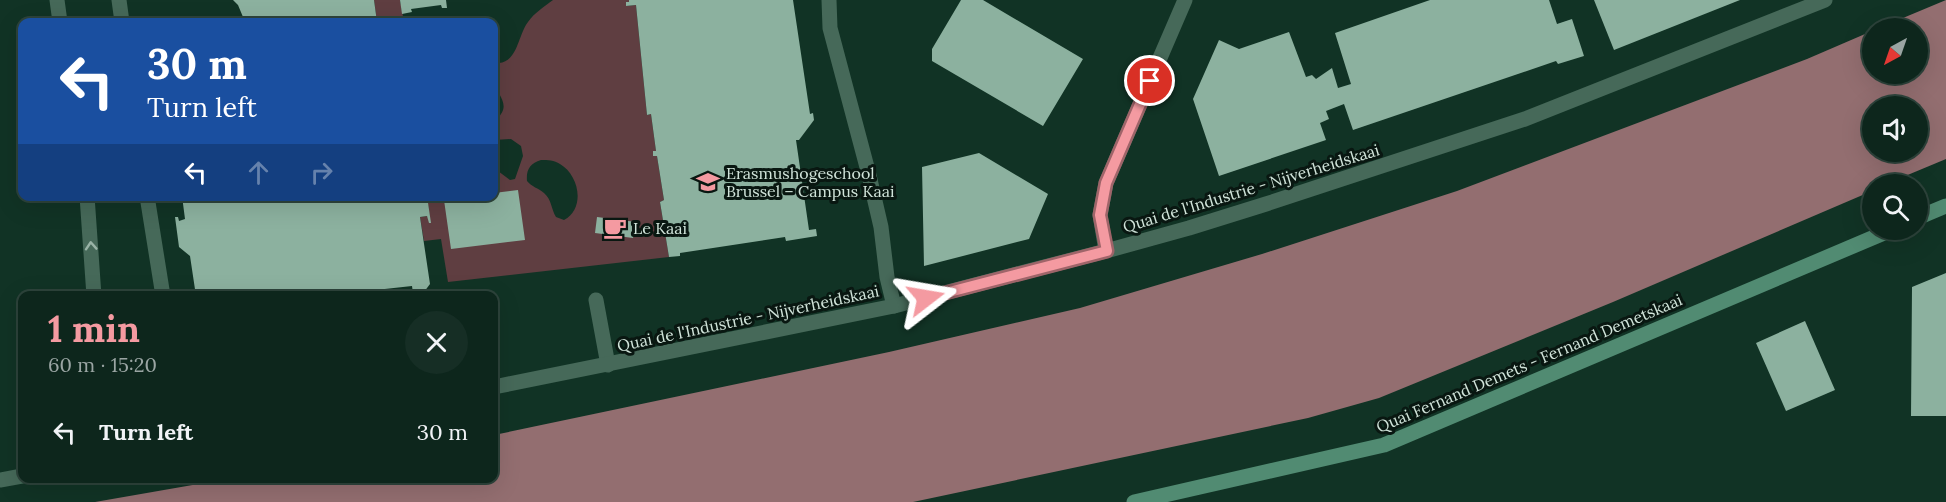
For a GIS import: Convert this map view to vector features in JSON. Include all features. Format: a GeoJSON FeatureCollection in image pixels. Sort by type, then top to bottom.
{"type":"FeatureCollection","features":[{"type":"Feature","properties":{"kind":"street"},"geometry":{"type":"LineString","coordinates":[[57,0],[59,18]]}},
{"type":"Feature","properties":{"kind":"street"},"geometry":{"type":"LineString","coordinates":[[119,0],[121,18]]}},
{"type":"Feature","properties":{"kind":"street"},"geometry":{"type":"LineString","coordinates":[[829,0],[830,28],[881,227],[887,277],[894,306]]}},
{"type":"Feature","properties":{"kind":"street"},"geometry":{"type":"LineString","coordinates":[[1107,251],[1100,215],[1106,183],[1185,0]]}},
{"type":"Feature","properties":{"kind":"street","name":"Quai de l'Industrie - Nijverheidskaai"},"geometry":{"type":"LineString","coordinates":[[498,386],[894,306],[1107,251],[1266,204],[1525,118],[1826,0]]}},
{"type":"Feature","properties":{"kind":"street"},"geometry":{"type":"LineString","coordinates":[[87,201],[94,291]]}},
{"type":"Feature","properties":{"kind":"street"},"geometry":{"type":"LineString","coordinates":[[148,201],[162,291]]}},
{"type":"Feature","properties":{"kind":"street"},"geometry":{"type":"LineString","coordinates":[[1928,213],[1946,206]]}},
{"type":"Feature","properties":{"kind":"street","name":"Quai Fernand Demets - Fernand Demetskaai"},"geometry":{"type":"LineString","coordinates":[[1134,502],[1384,445],[1867,240]]}},
{"type":"Feature","properties":{"kind":"street"},"geometry":{"type":"LineString","coordinates":[[596,300],[608,365]]}},
{"type":"Feature","properties":{"kind":"street"},"geometry":{"type":"LineString","coordinates":[[0,480],[18,477]]}},
{"type":"Feature","properties":{"kind":"shaded area"},"geometry":{"type":"Polygon","coordinates":[[[374,0],[400,0],[403,18],[376,18],[374,0]]]}},
{"type":"Feature","properties":{"kind":"shaded area"},"geometry":{"type":"Polygon","coordinates":[[[553,0],[629,0],[626,6],[636,5],[647,115],[651,114],[656,151],[653,151],[653,156],[657,156],[664,200],[660,202],[669,257],[448,282],[441,239],[424,241],[420,217],[427,216],[430,220],[428,201],[498,201],[498,171],[510,180],[515,179],[523,156],[521,146],[511,139],[498,140],[498,118],[504,106],[498,90],[498,63],[510,58],[514,53],[525,27],[536,13],[553,0]],[[541,160],[534,163],[529,168],[527,181],[547,196],[556,217],[564,220],[575,208],[577,192],[567,169],[553,161],[541,160]]]}},
{"type":"Feature","properties":{"kind":"shaded area"},"geometry":{"type":"Polygon","coordinates":[[[1946,0],[1946,159],[1910,174],[1862,174],[1862,195],[1613,302],[1379,398],[1308,418],[913,502],[95,502],[204,483],[498,483],[498,434],[889,352],[1080,308],[1262,254],[1457,191],[1807,59],[1862,35],[1862,84],[1928,84],[1928,18],[1903,18],[1946,0]]]}},
{"type":"Feature","properties":{"kind":"building"},"geometry":{"type":"Polygon","coordinates":[[[233,0],[374,0],[376,18],[241,18],[243,17],[233,0]]]}},
{"type":"Feature","properties":{"kind":"building"},"geometry":{"type":"Polygon","coordinates":[[[400,0],[446,0],[447,8],[442,8],[441,5],[411,9],[412,12],[402,14],[400,0]]]}},
{"type":"Feature","properties":{"kind":"building"},"geometry":{"type":"Polygon","coordinates":[[[629,0],[793,0],[810,114],[813,113],[814,120],[799,140],[796,140],[809,230],[816,229],[817,236],[786,241],[785,237],[680,253],[680,256],[669,257],[660,202],[664,200],[657,156],[653,156],[653,151],[656,151],[651,114],[647,115],[636,5],[626,6],[629,0]]]}},
{"type":"Feature","properties":{"kind":"building"},"geometry":{"type":"Polygon","coordinates":[[[961,0],[983,0],[1083,59],[1043,126],[932,61],[932,49],[961,0]]]}},
{"type":"Feature","properties":{"kind":"building"},"geometry":{"type":"Polygon","coordinates":[[[1430,0],[1549,0],[1557,24],[1572,19],[1584,56],[1558,64],[1556,61],[1353,130],[1344,104],[1326,111],[1329,119],[1320,123],[1326,140],[1219,176],[1193,99],[1219,40],[1239,49],[1289,32],[1306,77],[1312,75],[1316,79],[1332,68],[1338,88],[1351,84],[1335,33],[1430,0]]]}},
{"type":"Feature","properties":{"kind":"building"},"geometry":{"type":"Polygon","coordinates":[[[1594,0],[1740,0],[1614,50],[1594,0]]]}},
{"type":"Feature","properties":{"kind":"building"},"geometry":{"type":"Polygon","coordinates":[[[979,153],[1048,194],[1029,239],[924,266],[922,167],[979,153]]]}},
{"type":"Feature","properties":{"kind":"building"},"geometry":{"type":"Polygon","coordinates":[[[518,190],[525,240],[451,249],[444,201],[498,201],[498,192],[518,190]]]}},
{"type":"Feature","properties":{"kind":"building"},"geometry":{"type":"Polygon","coordinates":[[[183,201],[428,201],[431,223],[427,216],[420,217],[430,284],[425,291],[413,291],[412,286],[366,291],[195,291],[190,256],[179,247],[175,217],[178,217],[179,221],[185,219],[183,201]]]}},
{"type":"Feature","properties":{"kind":"building","name":"Le Kaai"},"geometry":{"type":"Polygon","coordinates":[[[597,217],[636,222],[633,238],[595,233],[597,217]]]}},
{"type":"Feature","properties":{"kind":"building"},"geometry":{"type":"Polygon","coordinates":[[[1946,273],[1946,416],[1911,416],[1912,287],[1946,273]]]}},
{"type":"Feature","properties":{"kind":"building"},"geometry":{"type":"Polygon","coordinates":[[[1805,321],[1835,390],[1786,411],[1756,343],[1805,321]]]}},
{"type":"Feature","properties":{"kind":"place","name":"Erasmushogeschool Brussel – Campus Kaai"},"geometry":{"type":"Point","coordinates":[708,182]}},
{"type":"Feature","properties":{"kind":"place","name":"Le Kaai"},"geometry":{"type":"Point","coordinates":[615,228]}},
{"type":"Feature","properties":{"kind":"route"},"geometry":{"type":"LineString","coordinates":[[926,298],[1107,251],[1100,215],[1106,183],[1150,81]]}}]}
